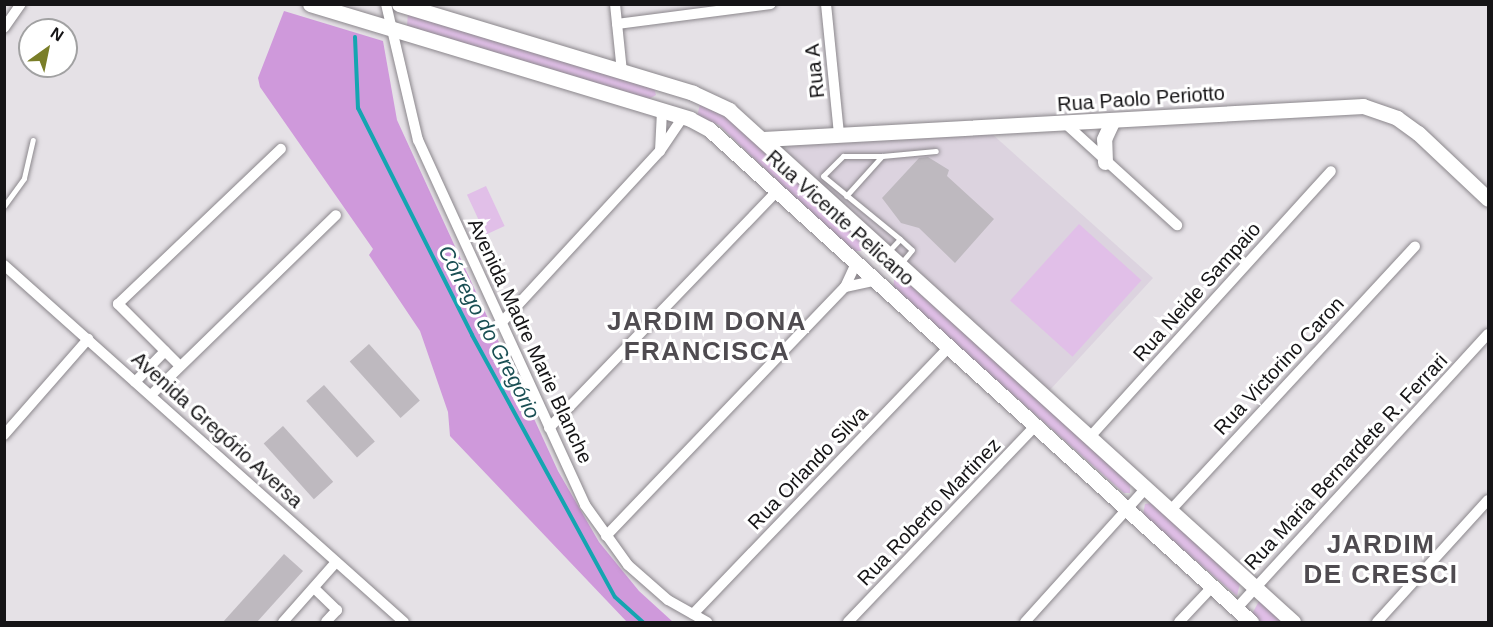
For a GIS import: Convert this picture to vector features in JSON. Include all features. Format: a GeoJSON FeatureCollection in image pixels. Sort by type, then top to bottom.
{"type":"FeatureCollection","features":[{"type":"Feature","properties":{"kind":"street"},"geometry":{"type":"LineString","coordinates":[[4,28],[21,4]]}},
{"type":"Feature","properties":{"kind":"street","name":"Rua Vicente Pelicano"},"geometry":{"type":"LineString","coordinates":[[310,4],[683,117],[709,129],[857,261],[1251,622]]}},
{"type":"Feature","properties":{"kind":"street","name":"Avenida Madre Marie Blanche"},"geometry":{"type":"LineString","coordinates":[[386,4],[418,140],[585,505],[628,565],[707,622]]}},
{"type":"Feature","properties":{"kind":"street","name":"Rua Vicente Pelicano"},"geometry":{"type":"LineString","coordinates":[[399,4],[693,93],[729,110],[876,240],[1169,512],[1293,622]]}},
{"type":"Feature","properties":{"kind":"street"},"geometry":{"type":"LineString","coordinates":[[615,4],[622,72]]}},
{"type":"Feature","properties":{"kind":"street"},"geometry":{"type":"LineString","coordinates":[[617,24],[771,4]]}},
{"type":"Feature","properties":{"kind":"street","name":"Rua A"},"geometry":{"type":"LineString","coordinates":[[826,4],[839,135]]}},
{"type":"Feature","properties":{"kind":"street"},"geometry":{"type":"LineString","coordinates":[[660,151],[662,111],[670,86]]}},
{"type":"Feature","properties":{"kind":"street"},"geometry":{"type":"LineString","coordinates":[[502,322],[660,151],[683,117],[693,93]]}},
{"type":"Feature","properties":{"kind":"street","name":"Rua Paolo Periotto"},"geometry":{"type":"LineString","coordinates":[[763,139],[1066,125],[1363,106],[1397,118],[1418,133],[1488,198]]}},
{"type":"Feature","properties":{"kind":"street"},"geometry":{"type":"LineString","coordinates":[[1105,162],[1104,139],[1112,122]]}},
{"type":"Feature","properties":{"kind":"street"},"geometry":{"type":"LineString","coordinates":[[1066,125],[1177,225]]}},
{"type":"Feature","properties":{"kind":"street"},"geometry":{"type":"LineString","coordinates":[[178,364],[118,304],[281,149]]}},
{"type":"Feature","properties":{"kind":"street","name":"Rua Neide Sampaio"},"geometry":{"type":"LineString","coordinates":[[1089,438],[1331,171]]}},
{"type":"Feature","properties":{"kind":"street"},"geometry":{"type":"LineString","coordinates":[[549,428],[778,190]]}},
{"type":"Feature","properties":{"kind":"street"},"geometry":{"type":"LineString","coordinates":[[151,395],[178,364],[336,215]]}},
{"type":"Feature","properties":{"kind":"street"},"geometry":{"type":"LineString","coordinates":[[606,536],[845,287],[857,261],[876,240]]}},
{"type":"Feature","properties":{"kind":"street","name":"Rua Victorino Caron"},"geometry":{"type":"LineString","coordinates":[[1169,512],[1415,246]]}},
{"type":"Feature","properties":{"kind":"street"},"geometry":{"type":"LineString","coordinates":[[845,287],[877,280],[895,258]]}},
{"type":"Feature","properties":{"kind":"street","name":"Avenida Gregório Aversa"},"geometry":{"type":"LineString","coordinates":[[4,265],[404,622]]}},
{"type":"Feature","properties":{"kind":"street","name":"Rua Maria Bernardete R. Ferrari"},"geometry":{"type":"LineString","coordinates":[[1236,609],[1488,334]]}},
{"type":"Feature","properties":{"kind":"street"},"geometry":{"type":"LineString","coordinates":[[4,435],[88,339]]}},
{"type":"Feature","properties":{"kind":"street","name":"Rua Orlando Silva"},"geometry":{"type":"LineString","coordinates":[[693,614],[949,346]]}},
{"type":"Feature","properties":{"kind":"street"},"geometry":{"type":"LineString","coordinates":[[135,382],[165,351]]}},
{"type":"Feature","properties":{"kind":"street","name":"Rua Roberto Martinez"},"geometry":{"type":"LineString","coordinates":[[848,622],[1035,426]]}},
{"type":"Feature","properties":{"kind":"street"},"geometry":{"type":"LineString","coordinates":[[1025,622],[1145,489]]}},
{"type":"Feature","properties":{"kind":"street"},"geometry":{"type":"LineString","coordinates":[[1377,622],[1488,501]]}},
{"type":"Feature","properties":{"kind":"street"},"geometry":{"type":"LineString","coordinates":[[283,622],[336,562]]}},
{"type":"Feature","properties":{"kind":"street"},"geometry":{"type":"LineString","coordinates":[[1179,622],[1212,587]]}},
{"type":"Feature","properties":{"kind":"street"},"geometry":{"type":"LineString","coordinates":[[314,588],[338,610],[326,622]]}},
{"type":"Feature","properties":{"kind":"lane"},"geometry":{"type":"LineString","coordinates":[[4,206],[24,178],[33,140]]}},
{"type":"Feature","properties":{"kind":"lane"},"geometry":{"type":"LineString","coordinates":[[895,258],[912,250],[823,176],[843,156],[882,156],[936,151]]}},
{"type":"Feature","properties":{"kind":"lane"},"geometry":{"type":"LineString","coordinates":[[846,196],[882,156]]}},
{"type":"Feature","properties":{"kind":"lane"},"geometry":{"type":"LineString","coordinates":[[895,258],[900,239]]}},
{"type":"Feature","properties":{"kind":"shaded area"},"geometry":{"type":"Polygon","coordinates":[[[284,11],[383,41],[397,120],[558,471],[599,542],[639,591],[673,622],[627,622],[450,436],[448,412],[420,331],[369,255],[373,249],[260,87],[258,78],[284,11]]]}},
{"type":"Feature","properties":{"kind":"shaded area"},"geometry":{"type":"Polygon","coordinates":[[[408,13],[654,87],[656,95],[649,99],[407,26],[408,13]]]}},
{"type":"Feature","properties":{"kind":"shaded area"},"geometry":{"type":"Polygon","coordinates":[[[700,104],[725,114],[862,242],[861,251],[850,251],[719,125],[697,117],[700,104]]]}},
{"type":"Feature","properties":{"kind":"shaded area"},"geometry":{"type":"Polygon","coordinates":[[[991,133],[1153,278],[1049,391],[786,151],[790,143],[991,133]]]}},
{"type":"Feature","properties":{"kind":"shaded area"},"geometry":{"type":"Polygon","coordinates":[[[486,186],[505,226],[486,235],[467,195],[486,186]]]}},
{"type":"Feature","properties":{"kind":"shaded area"},"geometry":{"type":"Polygon","coordinates":[[[1079,224],[1141,280],[1073,357],[1010,301],[1079,224]]]}},
{"type":"Feature","properties":{"kind":"shaded area"},"geometry":{"type":"Polygon","coordinates":[[[902,278],[1130,481],[1130,493],[1124,493],[893,289],[894,280],[902,278]]]}},
{"type":"Feature","properties":{"kind":"shaded area"},"geometry":{"type":"Polygon","coordinates":[[[1151,503],[1240,583],[1237,596],[1143,515],[1145,504],[1151,503]]]}},
{"type":"Feature","properties":{"kind":"shaded area"},"geometry":{"type":"Polygon","coordinates":[[[1259,601],[1286,622],[1261,622],[1252,614],[1259,601]]]}},
{"type":"Feature","properties":{"kind":"building"},"geometry":{"type":"Polygon","coordinates":[[[928,157],[949,170],[947,176],[994,219],[955,263],[919,228],[901,223],[882,198],[919,158],[928,157]]]}},
{"type":"Feature","properties":{"kind":"building"},"geometry":{"type":"Polygon","coordinates":[[[369,344],[420,400],[401,418],[350,361],[369,344]]]}},
{"type":"Feature","properties":{"kind":"building"},"geometry":{"type":"Polygon","coordinates":[[[324,385],[375,441],[357,458],[306,401],[324,385]]]}},
{"type":"Feature","properties":{"kind":"building"},"geometry":{"type":"Polygon","coordinates":[[[283,426],[333,482],[314,499],[264,443],[283,426]]]}},
{"type":"Feature","properties":{"kind":"building"},"geometry":{"type":"Polygon","coordinates":[[[284,554],[303,571],[257,622],[223,622],[284,554]]]}},
{"type":"Feature","properties":{"kind":"waterway","name":"Córrego do Gregório"},"geometry":{"type":"LineString","coordinates":[[355,37],[358,108],[472,335],[615,597],[643,622]]}},
{"type":"Feature","properties":{"kind":"district","name":"JARDIM DONA FRANCISCA"},"geometry":{"type":"Point","coordinates":[707,337]}},
{"type":"Feature","properties":{"kind":"district","name":"JARDIM DE CRESCI"},"geometry":{"type":"Point","coordinates":[1381,560]}}]}
